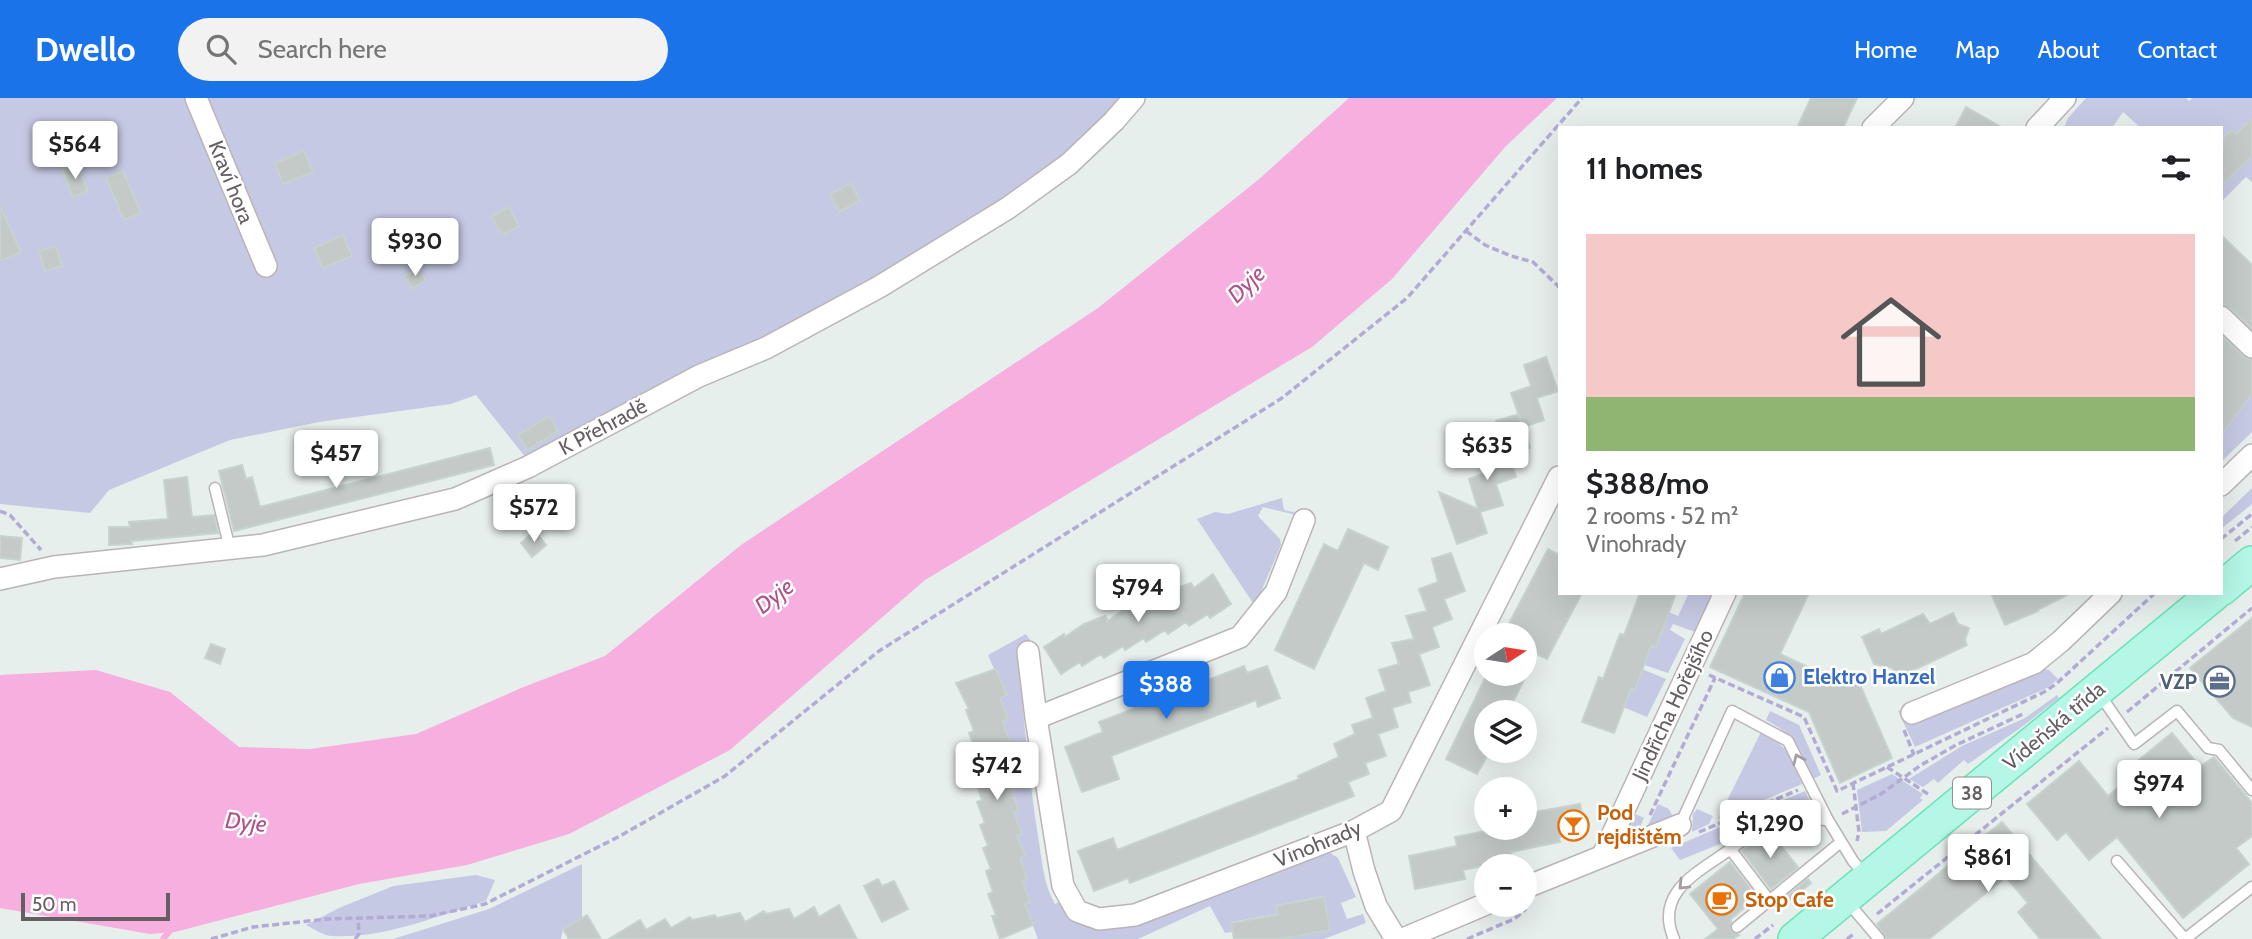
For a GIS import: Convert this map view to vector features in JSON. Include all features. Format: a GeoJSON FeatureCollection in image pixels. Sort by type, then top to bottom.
{"type":"FeatureCollection","features":[{"type":"Feature","properties":{"kind":"main road"},"geometry":{"type":"LineString","coordinates":[[2223,587],[2252,563]]}},
{"type":"Feature","properties":{"kind":"main road","name":"Vídeňská třída"},"geometry":{"type":"LineString","coordinates":[[1795,939],[2213,595]]}},
{"type":"Feature","properties":{"kind":"street","name":"Kraví hora"},"geometry":{"type":"LineString","coordinates":[[196,98],[265,266]]}},
{"type":"Feature","properties":{"kind":"street","name":"K Přehradě"},"geometry":{"type":"LineString","coordinates":[[0,579],[54,567],[263,545],[455,499],[528,467],[699,376],[766,348],[879,287],[1009,208],[1069,164],[1134,98]]}},
{"type":"Feature","properties":{"kind":"street"},"geometry":{"type":"LineString","coordinates":[[1875,126],[1903,98]]}},
{"type":"Feature","properties":{"kind":"street"},"geometry":{"type":"LineString","coordinates":[[2039,126],[2065,98]]}},
{"type":"Feature","properties":{"kind":"street"},"geometry":{"type":"LineString","coordinates":[[2223,319],[2252,347]]}},
{"type":"Feature","properties":{"kind":"street"},"geometry":{"type":"LineString","coordinates":[[2223,483],[2252,455]]}},
{"type":"Feature","properties":{"kind":"street","name":"Vinohrady"},"geometry":{"type":"LineString","coordinates":[[1028,652],[1063,886],[1077,911],[1100,919],[1135,915],[1354,831],[1391,811],[1558,479]]}},
{"type":"Feature","properties":{"kind":"street"},"geometry":{"type":"LineString","coordinates":[[1036,719],[1240,638],[1276,592],[1304,520]]}},
{"type":"Feature","properties":{"kind":"street","name":"Jindřicha Hořejšího"},"geometry":{"type":"LineString","coordinates":[[1603,855],[1724,595]]}},
{"type":"Feature","properties":{"kind":"street"},"geometry":{"type":"LineString","coordinates":[[1912,713],[2034,663],[2061,642],[2109,595]]}},
{"type":"Feature","properties":{"kind":"street"},"geometry":{"type":"LineString","coordinates":[[1537,883],[1680,825]]}},
{"type":"Feature","properties":{"kind":"street"},"geometry":{"type":"LineString","coordinates":[[1354,831],[1376,906],[1396,939]]}},
{"type":"Feature","properties":{"kind":"street"},"geometry":{"type":"LineString","coordinates":[[1403,939],[1474,909]]}},
{"type":"Feature","properties":{"kind":"lane"},"geometry":{"type":"LineString","coordinates":[[215,488],[230,549]]}},
{"type":"Feature","properties":{"kind":"lane"},"geometry":{"type":"LineString","coordinates":[[2097,690],[2134,744],[2177,711],[2208,748],[2219,750],[2252,790]]}},
{"type":"Feature","properties":{"kind":"lane"},"geometry":{"type":"LineString","coordinates":[[1680,825],[1732,711],[1788,741],[1828,820],[1853,861],[1866,923],[1879,939]]}},
{"type":"Feature","properties":{"kind":"lane"},"geometry":{"type":"LineString","coordinates":[[1674,939],[1670,927],[1671,904],[1681,884],[1769,822],[1792,819],[1828,820]]}},
{"type":"Feature","properties":{"kind":"lane"},"geometry":{"type":"LineString","coordinates":[[1737,926],[1842,842]]}},
{"type":"Feature","properties":{"kind":"lane"},"geometry":{"type":"LineString","coordinates":[[1731,850],[1769,900]]}},
{"type":"Feature","properties":{"kind":"lane"},"geometry":{"type":"LineString","coordinates":[[2117,861],[2185,939],[2252,887]]}},
{"type":"Feature","properties":{"kind":"path"},"geometry":{"type":"LineString","coordinates":[[211,939],[253,927],[358,918],[430,916],[485,904],[620,836],[726,776],[879,651],[1282,398],[1407,298],[1582,98]]}},
{"type":"Feature","properties":{"kind":"path"},"geometry":{"type":"LineString","coordinates":[[1466,231],[1485,245],[1533,262],[1558,286]]}},
{"type":"Feature","properties":{"kind":"path"},"geometry":{"type":"LineString","coordinates":[[0,511],[10,515],[54,567]]}},
{"type":"Feature","properties":{"kind":"path"},"geometry":{"type":"LineString","coordinates":[[2223,537],[2252,514]]}},
{"type":"Feature","properties":{"kind":"path"},"geometry":{"type":"LineString","coordinates":[[1691,667],[1804,717],[1837,791],[2056,684],[2153,595]]}},
{"type":"Feature","properties":{"kind":"path"},"geometry":{"type":"LineString","coordinates":[[1847,939],[2252,608]]}},
{"type":"Feature","properties":{"kind":"path"},"geometry":{"type":"LineString","coordinates":[[1649,817],[1715,678]]}},
{"type":"Feature","properties":{"kind":"path"},"geometry":{"type":"LineString","coordinates":[[2053,694],[2060,688]]}},
{"type":"Feature","properties":{"kind":"path"},"geometry":{"type":"LineString","coordinates":[[1828,820],[1881,794],[1921,765],[1956,745],[2033,709]]}},
{"type":"Feature","properties":{"kind":"path"},"geometry":{"type":"LineString","coordinates":[[1887,767],[1928,794]]}},
{"type":"Feature","properties":{"kind":"path"},"geometry":{"type":"LineString","coordinates":[[355,939],[359,934],[358,918]]}},
{"type":"Feature","properties":{"kind":"shaded area"},"geometry":{"type":"Polygon","coordinates":[[[0,98],[1123,98],[1054,165],[987,214],[732,357],[612,410],[527,459],[476,395],[451,404],[319,422],[230,440],[109,490],[90,513],[0,504],[0,98]]]}},
{"type":"Feature","properties":{"kind":"shaded area"},"geometry":{"type":"Polygon","coordinates":[[[2086,98],[2186,98],[2189,101],[2193,98],[2252,98],[2252,182],[2246,177],[2223,200],[2223,126],[2139,126],[2123,112],[2113,126],[2065,126],[2068,118],[2086,98]]]}},
{"type":"Feature","properties":{"kind":"shaded area"},"geometry":{"type":"Polygon","coordinates":[[[2252,395],[2252,432],[2223,460],[2223,422],[2252,395]]]}},
{"type":"Feature","properties":{"kind":"shaded area"},"geometry":{"type":"Polygon","coordinates":[[[2252,488],[2252,504],[2223,527],[2223,516],[2252,488]]]}},
{"type":"Feature","properties":{"kind":"shaded area"},"geometry":{"type":"Polygon","coordinates":[[[1282,498],[1284,510],[1316,517],[1313,519],[1263,507],[1258,516],[1280,539],[1281,545],[1255,606],[1197,519],[1215,512],[1228,514],[1282,498]]]}},
{"type":"Feature","properties":{"kind":"shaded area"},"geometry":{"type":"Polygon","coordinates":[[[1688,595],[1713,595],[1695,632],[1673,624],[1670,630],[1685,639],[1668,673],[1644,665],[1651,646],[1656,647],[1669,612],[1678,616],[1688,595]]]}},
{"type":"Feature","properties":{"kind":"shaded area"},"geometry":{"type":"Polygon","coordinates":[[[1026,634],[1037,650],[1023,679],[1020,680],[1028,758],[1044,871],[1055,904],[1059,902],[1081,921],[1329,852],[1338,858],[1356,897],[1341,903],[1347,919],[1363,914],[1366,923],[1324,939],[1283,939],[1329,929],[1323,896],[1277,905],[1277,914],[1231,922],[1232,932],[1225,933],[1210,906],[1138,939],[1038,939],[1024,903],[1030,902],[1022,880],[1027,879],[1020,854],[1014,811],[1019,810],[1011,789],[1016,787],[1007,767],[1013,764],[1005,744],[1010,742],[1002,721],[999,698],[1005,695],[988,655],[1026,634]]]}},
{"type":"Feature","properties":{"kind":"shaded area"},"geometry":{"type":"Polygon","coordinates":[[[2041,668],[2049,670],[2058,679],[2047,688],[1915,747],[1898,711],[2041,668]]]}},
{"type":"Feature","properties":{"kind":"shaded area"},"geometry":{"type":"Polygon","coordinates":[[[1642,669],[1666,679],[1647,717],[1623,707],[1630,688],[1642,669]]]}},
{"type":"Feature","properties":{"kind":"shaded area"},"geometry":{"type":"Polygon","coordinates":[[[2057,695],[2059,698],[2019,729],[1968,764],[1964,760],[1938,783],[1934,779],[1923,787],[1909,779],[1962,746],[2025,718],[2057,695]]]}},
{"type":"Feature","properties":{"kind":"shaded area"},"geometry":{"type":"Polygon","coordinates":[[[1770,711],[1799,725],[1821,775],[1813,779],[1796,744],[1785,732],[1766,720],[1770,711]]]}},
{"type":"Feature","properties":{"kind":"shaded area"},"geometry":{"type":"Polygon","coordinates":[[[1761,732],[1788,753],[1802,784],[1718,819],[1761,732]]]}},
{"type":"Feature","properties":{"kind":"shaded area"},"geometry":{"type":"Polygon","coordinates":[[[1892,774],[1923,794],[1920,798],[1923,800],[1886,831],[1862,832],[1857,790],[1892,774]]]}},
{"type":"Feature","properties":{"kind":"shaded area"},"geometry":{"type":"Polygon","coordinates":[[[1805,791],[1808,802],[1781,807],[1757,821],[1754,818],[1739,830],[1740,834],[1735,838],[1680,860],[1671,848],[1805,791]]]}},
{"type":"Feature","properties":{"kind":"shaded area"},"geometry":{"type":"Polygon","coordinates":[[[1658,804],[1669,809],[1672,815],[1647,827],[1658,804]]]}},
{"type":"Feature","properties":{"kind":"shaded area"},"geometry":{"type":"Polygon","coordinates":[[[1697,809],[1713,816],[1709,824],[1692,832],[1693,814],[1697,809]]]}},
{"type":"Feature","properties":{"kind":"shaded area"},"geometry":{"type":"Polygon","coordinates":[[[1633,813],[1644,818],[1638,831],[1626,831],[1624,827],[1633,813]]]}},
{"type":"Feature","properties":{"kind":"shaded area"},"geometry":{"type":"Polygon","coordinates":[[[582,864],[582,918],[563,929],[561,939],[393,939],[489,909],[582,864]]]}},
{"type":"Feature","properties":{"kind":"shaded area"},"geometry":{"type":"Polygon","coordinates":[[[476,875],[495,880],[486,901],[410,925],[371,934],[331,936],[306,925],[393,886],[476,875]]]}},
{"type":"Feature","properties":{"kind":"water","name":"Dyje"},"geometry":{"type":"Polygon","coordinates":[[[1349,98],[1557,98],[1505,147],[1392,279],[1312,347],[925,580],[730,750],[569,834],[467,865],[359,884],[175,932],[150,934],[0,908],[0,675],[96,670],[170,692],[239,747],[310,749],[416,734],[526,686],[605,656],[741,545],[1098,308],[1258,180],[1349,98]]]}},
{"type":"Feature","properties":{"kind":"building"},"geometry":{"type":"Polygon","coordinates":[[[1811,98],[1857,98],[1844,126],[1798,126],[1811,98]]]}},
{"type":"Feature","properties":{"kind":"building"},"geometry":{"type":"Polygon","coordinates":[[[1966,107],[1999,126],[1956,126],[1966,107]]]}},
{"type":"Feature","properties":{"kind":"building"},"geometry":{"type":"Polygon","coordinates":[[[2252,119],[2252,156],[2223,184],[2223,138],[2231,130],[2236,134],[2252,119]]]}},
{"type":"Feature","properties":{"kind":"building"},"geometry":{"type":"Polygon","coordinates":[[[304,151],[313,172],[283,184],[275,163],[304,151]]]}},
{"type":"Feature","properties":{"kind":"building"},"geometry":{"type":"Polygon","coordinates":[[[77,165],[88,191],[73,197],[62,170],[77,165]]]}},
{"type":"Feature","properties":{"kind":"building"},"geometry":{"type":"Polygon","coordinates":[[[123,171],[141,213],[124,220],[106,178],[123,171]]]}},
{"type":"Feature","properties":{"kind":"building"},"geometry":{"type":"Polygon","coordinates":[[[851,183],[860,201],[839,212],[830,194],[851,183]]]}},
{"type":"Feature","properties":{"kind":"building"},"geometry":{"type":"Polygon","coordinates":[[[0,206],[21,252],[0,261],[0,206]]]}},
{"type":"Feature","properties":{"kind":"building"},"geometry":{"type":"Polygon","coordinates":[[[509,207],[519,226],[502,235],[492,216],[509,207]]]}},
{"type":"Feature","properties":{"kind":"building"},"geometry":{"type":"Polygon","coordinates":[[[343,235],[352,256],[323,268],[314,248],[343,235]]]}},
{"type":"Feature","properties":{"kind":"building"},"geometry":{"type":"Polygon","coordinates":[[[2223,237],[2252,265],[2252,329],[2223,305],[2223,237]]]}},
{"type":"Feature","properties":{"kind":"building"},"geometry":{"type":"Polygon","coordinates":[[[56,246],[62,266],[45,271],[39,251],[56,246]]]}},
{"type":"Feature","properties":{"kind":"building"},"geometry":{"type":"Polygon","coordinates":[[[418,268],[426,280],[413,289],[404,276],[418,268]]]}},
{"type":"Feature","properties":{"kind":"building"},"geometry":{"type":"Polygon","coordinates":[[[2223,337],[2243,356],[2252,360],[2252,394],[2223,432],[2223,337]]]}},
{"type":"Feature","properties":{"kind":"building"},"geometry":{"type":"Polygon","coordinates":[[[1546,357],[1558,391],[1537,398],[1544,420],[1523,427],[1511,393],[1531,386],[1524,365],[1546,357]]]}},
{"type":"Feature","properties":{"kind":"building"},"geometry":{"type":"Polygon","coordinates":[[[1519,414],[1530,448],[1509,456],[1516,477],[1496,484],[1503,505],[1480,512],[1487,533],[1457,544],[1439,492],[1478,509],[1469,479],[1490,471],[1482,450],[1504,443],[1496,421],[1519,414]]]}},
{"type":"Feature","properties":{"kind":"building"},"geometry":{"type":"Polygon","coordinates":[[[550,416],[558,431],[527,450],[518,435],[550,416]]]}},
{"type":"Feature","properties":{"kind":"building"},"geometry":{"type":"Polygon","coordinates":[[[490,448],[494,465],[234,531],[219,471],[242,465],[246,479],[252,477],[260,507],[490,448]]]}},
{"type":"Feature","properties":{"kind":"building"},"geometry":{"type":"Polygon","coordinates":[[[187,477],[192,517],[214,515],[218,533],[109,545],[109,527],[130,527],[129,522],[168,519],[164,480],[187,477]]]}},
{"type":"Feature","properties":{"kind":"building"},"geometry":{"type":"Polygon","coordinates":[[[1348,529],[1388,547],[1378,570],[1364,563],[1314,669],[1275,650],[1324,544],[1338,551],[1348,529]]]}},
{"type":"Feature","properties":{"kind":"building"},"geometry":{"type":"Polygon","coordinates":[[[535,531],[546,545],[532,557],[521,543],[535,531]]]}},
{"type":"Feature","properties":{"kind":"building"},"geometry":{"type":"Polygon","coordinates":[[[0,536],[22,538],[20,560],[0,558],[0,536]]]}},
{"type":"Feature","properties":{"kind":"building"},"geometry":{"type":"Polygon","coordinates":[[[1548,549],[1558,554],[1558,595],[1581,595],[1547,659],[1537,654],[1537,623],[1509,623],[1548,549]]]}},
{"type":"Feature","properties":{"kind":"building"},"geometry":{"type":"Polygon","coordinates":[[[1451,553],[1465,591],[1444,599],[1452,619],[1432,627],[1439,647],[1419,654],[1430,685],[1408,692],[1411,702],[1392,708],[1398,727],[1378,734],[1386,756],[1365,763],[1369,774],[1348,782],[1354,796],[1130,883],[1128,878],[1094,891],[1078,851],[1113,838],[1117,850],[1299,779],[1298,776],[1339,757],[1334,744],[1355,734],[1352,725],[1373,718],[1366,698],[1386,691],[1379,670],[1399,664],[1392,643],[1414,639],[1406,616],[1427,611],[1419,589],[1438,582],[1432,559],[1451,553]]]}},
{"type":"Feature","properties":{"kind":"building"},"geometry":{"type":"Polygon","coordinates":[[[1213,574],[1231,604],[1210,618],[1208,614],[1189,626],[1186,622],[1168,634],[1165,630],[1146,642],[1144,638],[1125,650],[1123,646],[1104,658],[1101,654],[1082,666],[1080,662],[1061,674],[1044,647],[1084,624],[1105,616],[1108,621],[1126,608],[1191,583],[1194,588],[1213,574]]]}},
{"type":"Feature","properties":{"kind":"building"},"geometry":{"type":"Polygon","coordinates":[[[1639,595],[1675,595],[1656,647],[1651,646],[1635,690],[1631,689],[1614,733],[1582,722],[1599,677],[1603,679],[1620,634],[1624,635],[1639,595]]]}},
{"type":"Feature","properties":{"kind":"building","name":"Elektro Hanzel"},"geometry":{"type":"Polygon","coordinates":[[[1744,595],[1808,595],[1780,654],[1837,681],[1855,673],[1892,758],[1840,783],[1809,712],[1710,667],[1744,595]]]}},
{"type":"Feature","properties":{"kind":"building"},"geometry":{"type":"Polygon","coordinates":[[[1992,595],[2067,595],[2038,611],[2005,625],[1992,595]]]}},
{"type":"Feature","properties":{"kind":"building"},"geometry":{"type":"Polygon","coordinates":[[[1953,613],[1958,624],[1969,628],[1965,640],[1967,645],[1897,678],[1892,668],[1874,664],[1862,637],[1879,629],[1881,634],[1923,614],[1930,624],[1953,613]]]}},
{"type":"Feature","properties":{"kind":"building","name":"VZP"},"geometry":{"type":"Polygon","coordinates":[[[2252,618],[2252,727],[2233,718],[2190,668],[2252,618]]]}},
{"type":"Feature","properties":{"kind":"building"},"geometry":{"type":"Polygon","coordinates":[[[211,644],[225,649],[220,664],[205,658],[211,644]]]}},
{"type":"Feature","properties":{"kind":"building"},"geometry":{"type":"Polygon","coordinates":[[[1244,666],[1247,673],[1267,666],[1280,698],[1258,707],[1256,700],[1111,756],[1119,779],[1082,792],[1065,747],[1103,732],[1099,722],[1244,666]]]}},
{"type":"Feature","properties":{"kind":"building"},"geometry":{"type":"Polygon","coordinates":[[[996,669],[1007,695],[1000,698],[1008,719],[1003,721],[1010,742],[1005,744],[1013,765],[1008,767],[1016,788],[1011,790],[1019,810],[1014,812],[1022,834],[1017,835],[1025,856],[1020,858],[1027,879],[1022,881],[1030,902],[1025,904],[1033,925],[1000,939],[992,916],[996,915],[988,894],[993,892],[986,871],[991,869],[983,848],[988,846],[980,825],[985,823],[977,802],[982,800],[975,779],[980,777],[972,756],[977,754],[969,733],[974,731],[966,710],[969,709],[956,683],[996,669]]]}},
{"type":"Feature","properties":{"kind":"building"},"geometry":{"type":"Polygon","coordinates":[[[1481,686],[1521,686],[1514,700],[1474,700],[1481,686]]]}},
{"type":"Feature","properties":{"kind":"building"},"geometry":{"type":"Polygon","coordinates":[[[1474,701],[1474,763],[1483,763],[1477,774],[1446,759],[1474,701]]]}},
{"type":"Feature","properties":{"kind":"building"},"geometry":{"type":"Polygon","coordinates":[[[2172,733],[2200,767],[2214,757],[2252,803],[2252,836],[2236,848],[2249,864],[2183,918],[2117,837],[2089,860],[2066,832],[2057,840],[2027,804],[2079,761],[2108,796],[2134,774],[2129,768],[2172,733]]]}},
{"type":"Feature","properties":{"kind":"building"},"geometry":{"type":"Polygon","coordinates":[[[1580,804],[1585,833],[1559,837],[1560,842],[1511,854],[1474,854],[1474,868],[1463,870],[1465,879],[1415,889],[1409,856],[1457,846],[1455,837],[1474,833],[1474,840],[1537,840],[1537,812],[1580,804]]]}},
{"type":"Feature","properties":{"kind":"building"},"geometry":{"type":"Polygon","coordinates":[[[2002,822],[2101,939],[2040,939],[2018,912],[2028,903],[2006,877],[1929,939],[1887,939],[1877,924],[2002,822]]]}},
{"type":"Feature","properties":{"kind":"building"},"geometry":{"type":"Polygon","coordinates":[[[1769,831],[1798,867],[1771,889],[1742,851],[1769,831]]]}},
{"type":"Feature","properties":{"kind":"building","name":"Stop Cafe"},"geometry":{"type":"Polygon","coordinates":[[[1730,862],[1757,897],[1731,919],[1731,931],[1739,935],[1733,939],[1705,939],[1718,929],[1690,894],[1730,862]]]}},
{"type":"Feature","properties":{"kind":"building"},"geometry":{"type":"Polygon","coordinates":[[[878,879],[882,886],[894,881],[908,909],[882,922],[864,886],[878,879]]]}},
{"type":"Feature","properties":{"kind":"building"},"geometry":{"type":"Polygon","coordinates":[[[1808,879],[1811,883],[1783,906],[1780,902],[1808,879]]]}},
{"type":"Feature","properties":{"kind":"building"},"geometry":{"type":"Polygon","coordinates":[[[1324,897],[1330,930],[1281,939],[1234,939],[1231,923],[1278,915],[1276,906],[1324,897]]]}},
{"type":"Feature","properties":{"kind":"building"},"geometry":{"type":"Polygon","coordinates":[[[839,905],[857,939],[609,939],[640,920],[646,930],[665,919],[671,928],[690,917],[692,920],[715,915],[717,918],[740,913],[745,922],[764,911],[766,914],[789,909],[794,919],[814,907],[819,917],[839,905]]]}},
{"type":"Feature","properties":{"kind":"building"},"geometry":{"type":"Polygon","coordinates":[[[587,915],[601,939],[569,939],[563,929],[587,915]]]}},
{"type":"Feature","properties":{"kind":"waterway"},"geometry":{"type":"LineString","coordinates":[[163,939],[174,926]]}},
{"type":"Feature","properties":{"kind":"place","name":"Elektro Hanzel"},"geometry":{"type":"Point","coordinates":[1780,677]}},
{"type":"Feature","properties":{"kind":"place","name":"VZP"},"geometry":{"type":"Point","coordinates":[2220,682]}},
{"type":"Feature","properties":{"kind":"place","name":"Pod rejdištěm"},"geometry":{"type":"Point","coordinates":[1574,825]}},
{"type":"Feature","properties":{"kind":"place","name":"Stop Cafe"},"geometry":{"type":"Point","coordinates":[1722,900]}}]}
